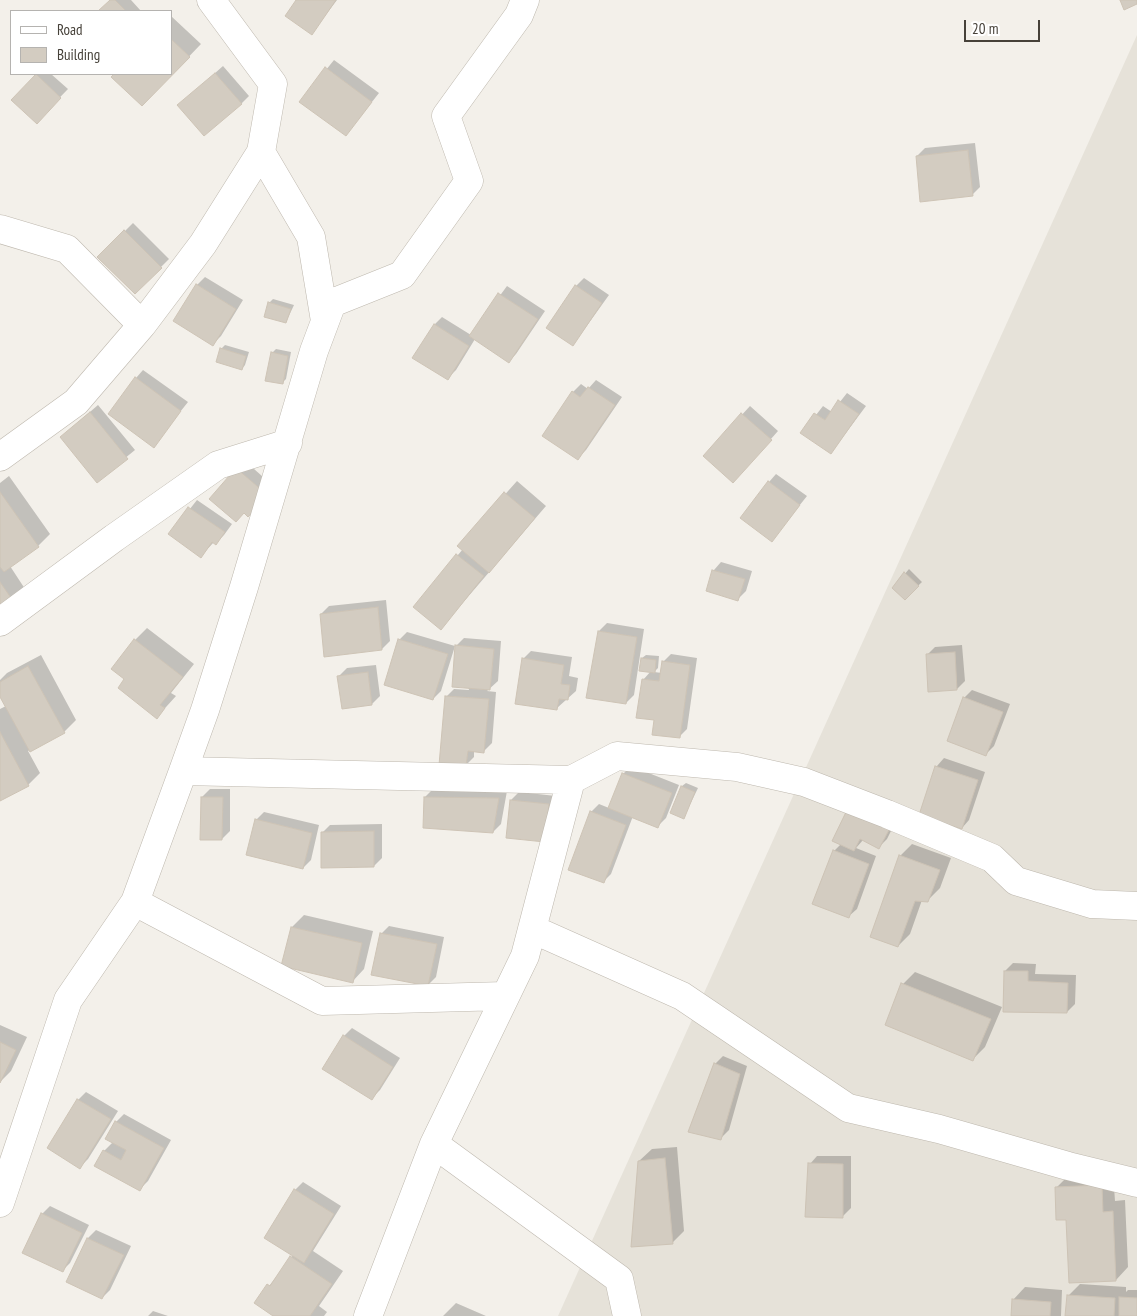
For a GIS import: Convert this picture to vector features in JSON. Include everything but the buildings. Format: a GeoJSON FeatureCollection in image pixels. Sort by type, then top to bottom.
{"type":"FeatureCollection","features":[{"type":"Feature","properties":{"kind":"street"},"geometry":{"type":"LineString","coordinates":[[0,457],[76,402],[142,325],[203,244],[261,152],[273,84],[211,0]]}},
{"type":"Feature","properties":{"kind":"street"},"geometry":{"type":"LineString","coordinates":[[0,1203],[68,1000],[135,902],[184,771],[205,710],[288,444],[314,351],[332,303],[402,275],[469,181],[446,116],[519,15],[526,0]]}},
{"type":"Feature","properties":{"kind":"street"},"geometry":{"type":"LineString","coordinates":[[261,152],[311,237],[325,321]]}},
{"type":"Feature","properties":{"kind":"street"},"geometry":{"type":"LineString","coordinates":[[0,229],[67,250],[142,325]]}},
{"type":"Feature","properties":{"kind":"street"},"geometry":{"type":"LineString","coordinates":[[0,622],[114,538],[218,466],[288,444]]}},
{"type":"Feature","properties":{"kind":"street"},"geometry":{"type":"LineString","coordinates":[[184,771],[571,780],[617,756],[737,767],[794,779],[992,858],[1016,881],[1092,904],[1137,906]]}},
{"type":"Feature","properties":{"kind":"street"},"geometry":{"type":"LineString","coordinates":[[368,1316],[434,1144],[525,956],[571,780]]}},
{"type":"Feature","properties":{"kind":"street"},"geometry":{"type":"LineString","coordinates":[[135,902],[322,1001],[505,996]]}},
{"type":"Feature","properties":{"kind":"street"},"geometry":{"type":"LineString","coordinates":[[532,929],[682,996],[848,1108],[939,1129],[1068,1166],[1137,1183]]}},
{"type":"Feature","properties":{"kind":"street"},"geometry":{"type":"LineString","coordinates":[[434,1144],[619,1279],[628,1316]]}},
{"type":"Feature","properties":{"kind":"shaded area"},"geometry":{"type":"Polygon","coordinates":[[[1137,35],[1137,1316],[558,1316],[1137,35]]]}}]}
